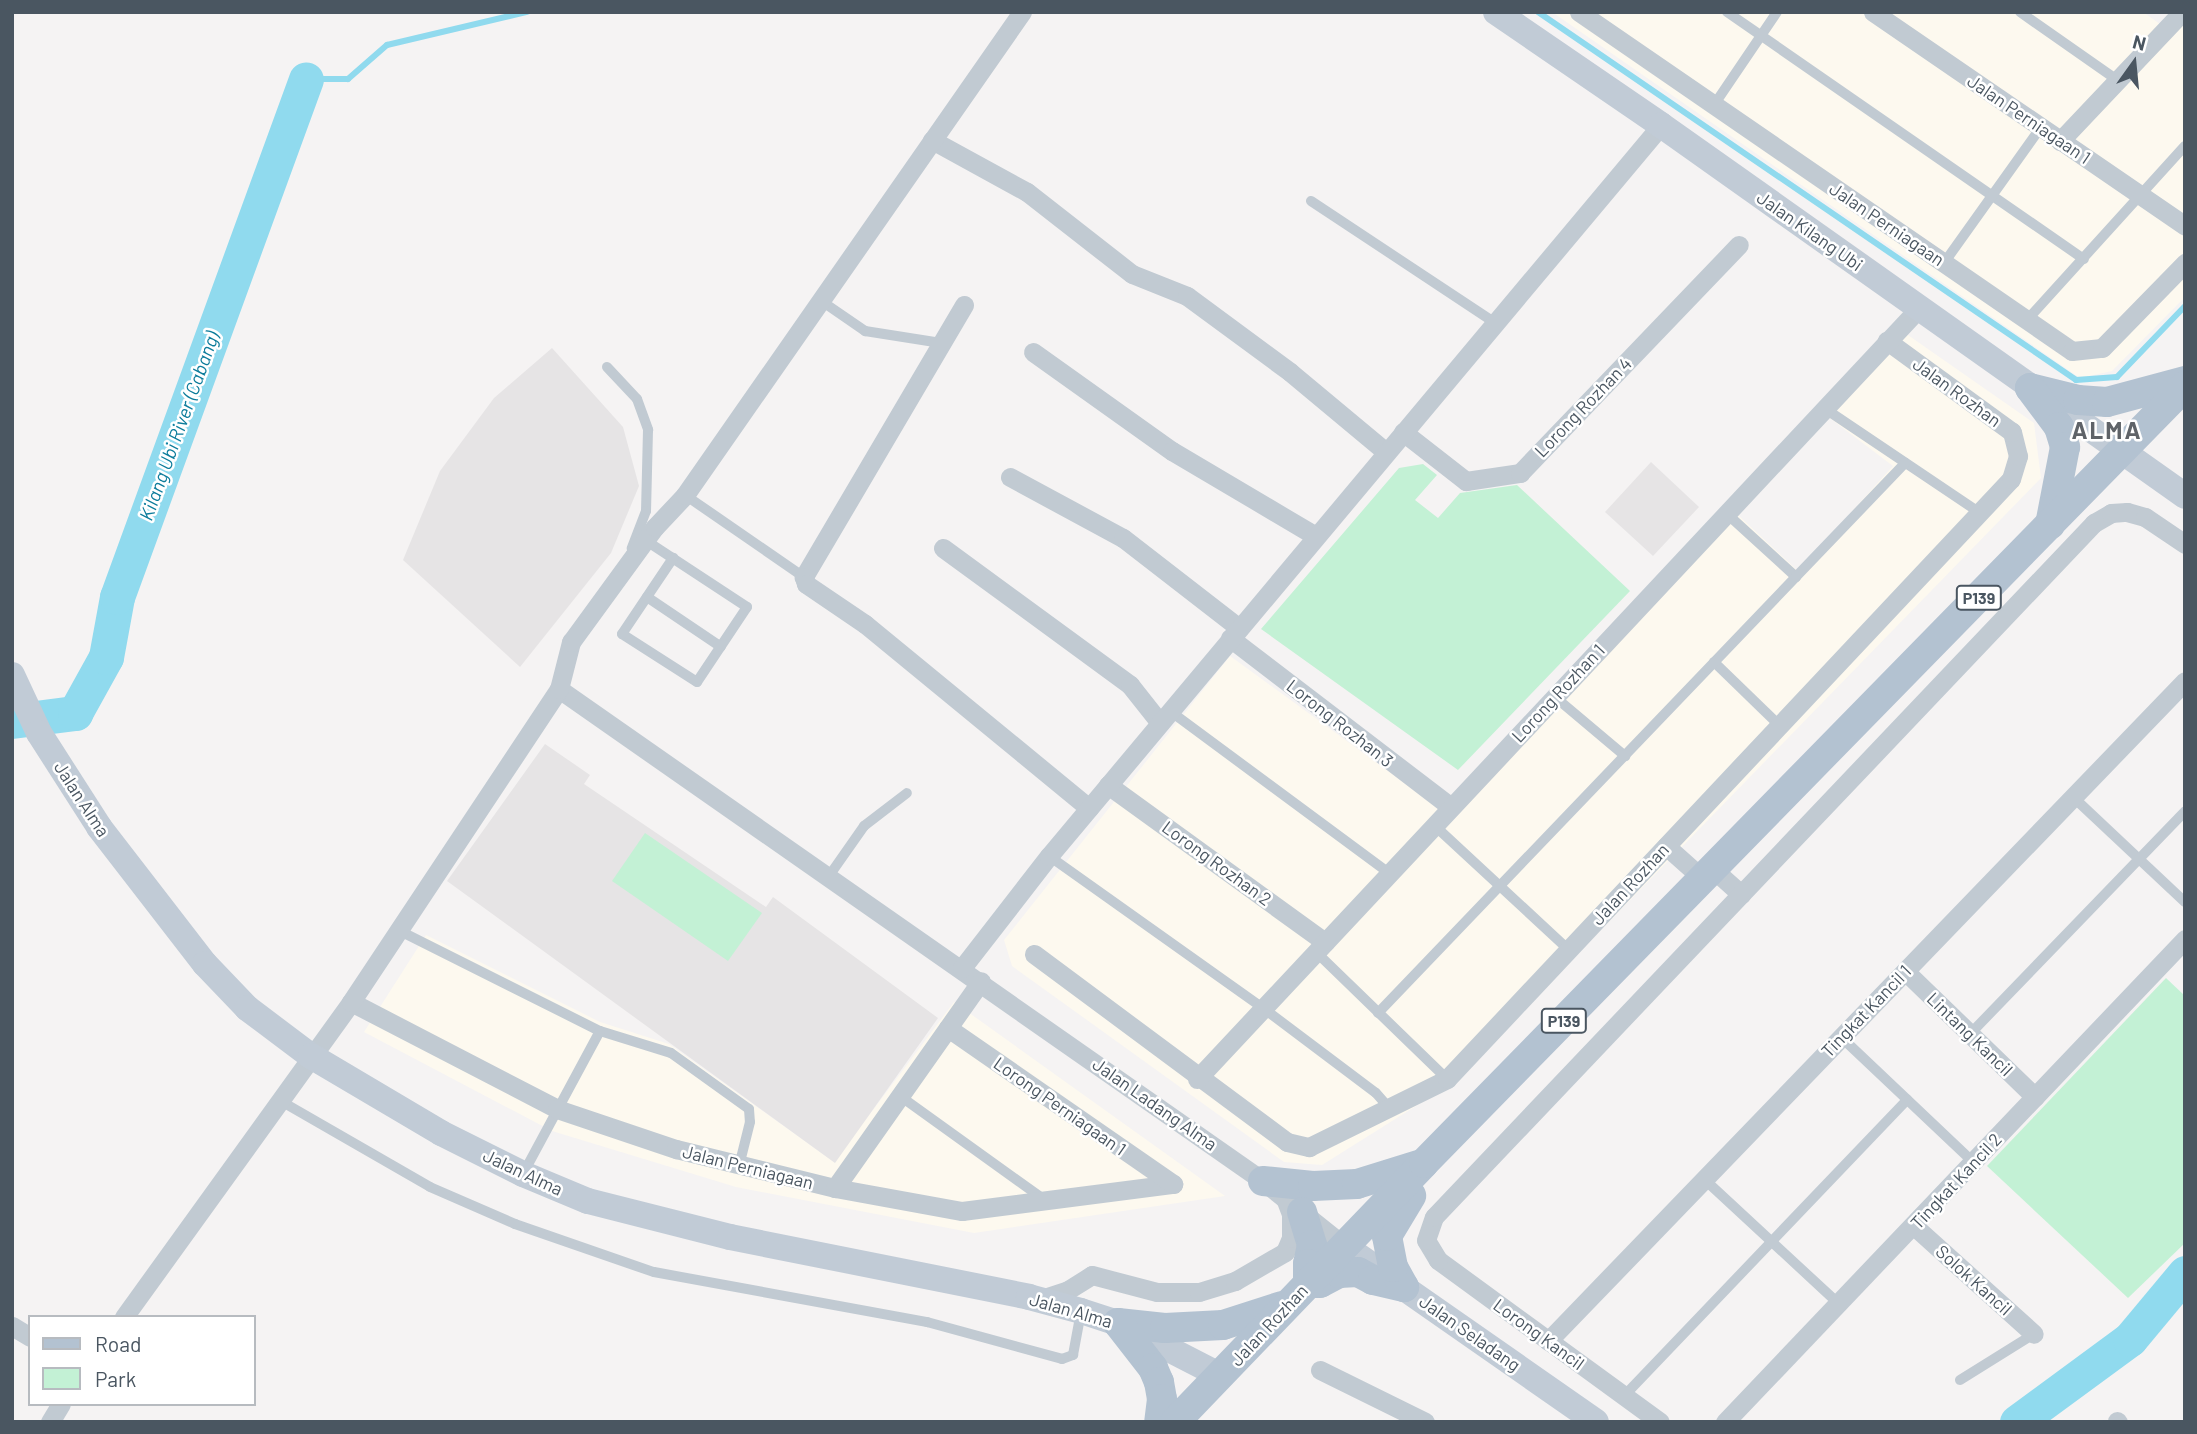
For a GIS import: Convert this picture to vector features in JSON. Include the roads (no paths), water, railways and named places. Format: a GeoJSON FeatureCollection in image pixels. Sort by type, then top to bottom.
{"type":"FeatureCollection","features":[{"type":"Feature","properties":{"kind":"main road","name":"Jalan Kilang Ubi"},"geometry":{"type":"LineString","coordinates":[[1496,12],[1661,125],[2185,496]]}},
{"type":"Feature","properties":{"kind":"main road"},"geometry":{"type":"LineString","coordinates":[[2030,388],[2078,400],[2107,402],[2185,380]]}},
{"type":"Feature","properties":{"kind":"main road","name":"Jalan Rozhan"},"geometry":{"type":"LineString","coordinates":[[1175,1422],[1221,1377],[1344,1245],[2185,386]]}},
{"type":"Feature","properties":{"kind":"main road"},"geometry":{"type":"LineString","coordinates":[[2030,388],[2059,427],[2065,447],[2050,525]]}},
{"type":"Feature","properties":{"kind":"main road","name":"Jalan Alma"},"geometry":{"type":"LineString","coordinates":[[17,685],[39,733],[99,827],[205,964],[247,1007],[311,1056],[441,1133],[523,1174],[588,1201],[730,1237],[1082,1311],[1118,1323],[1221,1377]]}},
{"type":"Feature","properties":{"kind":"main road"},"geometry":{"type":"LineString","coordinates":[[1404,1287],[1373,1280],[1358,1272],[1339,1273],[1320,1283],[1308,1283],[1312,1245],[1283,1197],[1313,1186],[1357,1184],[1424,1163]]}},
{"type":"Feature","properties":{"kind":"main road"},"geometry":{"type":"LineString","coordinates":[[1404,1287],[1393,1267],[1387,1236],[1394,1221],[1406,1206],[1424,1163]]}},
{"type":"Feature","properties":{"kind":"main road","name":"Jalan Seladang"},"geometry":{"type":"LineString","coordinates":[[1344,1245],[1596,1422]]}},
{"type":"Feature","properties":{"kind":"main road"},"geometry":{"type":"LineString","coordinates":[[1118,1323],[1165,1328],[1223,1325],[1288,1305]]}},
{"type":"Feature","properties":{"kind":"main road"},"geometry":{"type":"LineString","coordinates":[[1118,1323],[1153,1368],[1159,1382],[1162,1406],[1159,1422]]}},
{"type":"Feature","properties":{"kind":"street"},"geometry":{"type":"LineString","coordinates":[[125,1315],[351,1002],[559,688],[571,642],[645,540],[685,495],[1022,12]]}},
{"type":"Feature","properties":{"kind":"street","name":"Jalan Perniagaan"},"geometry":{"type":"LineString","coordinates":[[1579,12],[2072,351],[2102,348],[2185,263]]}},
{"type":"Feature","properties":{"kind":"street","name":"Jalan Perniagaan 1"},"geometry":{"type":"LineString","coordinates":[[1873,12],[2185,226]]}},
{"type":"Feature","properties":{"kind":"street"},"geometry":{"type":"LineString","coordinates":[[2060,141],[2173,15]]}},
{"type":"Feature","properties":{"kind":"street"},"geometry":{"type":"LineString","coordinates":[[962,968],[1049,856],[1661,125]]}},
{"type":"Feature","properties":{"kind":"street"},"geometry":{"type":"LineString","coordinates":[[932,140],[1027,192],[1132,274],[1187,296],[1290,372],[1386,452]]}},
{"type":"Feature","properties":{"kind":"street","name":"Lorong Rozhan 4"},"geometry":{"type":"LineString","coordinates":[[1403,432],[1466,481],[1520,473],[1739,245]]}},
{"type":"Feature","properties":{"kind":"street"},"geometry":{"type":"LineString","coordinates":[[964,305],[804,577],[806,584],[865,624],[1089,808]]}},
{"type":"Feature","properties":{"kind":"street","name":"Lorong Rozhan 1"},"geometry":{"type":"LineString","coordinates":[[1197,1079],[1919,307]]}},
{"type":"Feature","properties":{"kind":"street","name":"Jalan Rozhan"},"geometry":{"type":"LineString","coordinates":[[1034,954],[1197,1079],[1287,1142],[1309,1147],[1447,1079],[2011,478],[2018,456],[2011,432],[1887,341]]}},
{"type":"Feature","properties":{"kind":"street"},"geometry":{"type":"LineString","coordinates":[[1033,352],[1172,451],[1317,536]]}},
{"type":"Feature","properties":{"kind":"street","name":"Lorong Rozhan 3"},"geometry":{"type":"LineString","coordinates":[[1010,477],[1123,538],[1235,633],[1451,807]]}},
{"type":"Feature","properties":{"kind":"street"},"geometry":{"type":"LineString","coordinates":[[1666,846],[1741,894],[2094,523],[2111,513],[2127,512],[2144,517],[2185,544]]}},
{"type":"Feature","properties":{"kind":"street"},"geometry":{"type":"LineString","coordinates":[[943,548],[1130,685],[1165,717]]}},
{"type":"Feature","properties":{"kind":"street","name":"Tingkat Kancil 1"},"geometry":{"type":"LineString","coordinates":[[1548,1341],[2071,796],[2185,681]]}},
{"type":"Feature","properties":{"kind":"street","name":"Jalan Ladang Alma"},"geometry":{"type":"LineString","coordinates":[[559,688],[981,981],[1283,1197],[1344,1245]]}},
{"type":"Feature","properties":{"kind":"street","name":"Lorong Rozhan 2"},"geometry":{"type":"LineString","coordinates":[[1108,785],[1320,947]]}},
{"type":"Feature","properties":{"kind":"street","name":"Lorong Kancil"},"geometry":{"type":"LineString","coordinates":[[1660,1422],[1438,1260],[1426,1240],[1434,1217],[1741,894]]}},
{"type":"Feature","properties":{"kind":"street","name":"Tingkat Kancil 2"},"geometry":{"type":"LineString","coordinates":[[1725,1422],[2185,939]]}},
{"type":"Feature","properties":{"kind":"street","name":"Lintang Kancil"},"geometry":{"type":"LineString","coordinates":[[1905,971],[2035,1097]]}},
{"type":"Feature","properties":{"kind":"street"},"geometry":{"type":"LineString","coordinates":[[835,1188],[981,981]]}},
{"type":"Feature","properties":{"kind":"street","name":"Jalan Perniagaan"},"geometry":{"type":"LineString","coordinates":[[351,1002],[556,1109],[676,1149],[835,1188],[962,1211],[1173,1184]]}},
{"type":"Feature","properties":{"kind":"street","name":"Lorong Perniagaan 1"},"geometry":{"type":"LineString","coordinates":[[948,1028],[1173,1184]]}},
{"type":"Feature","properties":{"kind":"street"},"geometry":{"type":"LineString","coordinates":[[1038,1300],[1068,1290],[1092,1275],[1157,1292],[1199,1292],[1235,1281],[1285,1252],[1291,1238],[1291,1214],[1283,1197]]}},
{"type":"Feature","properties":{"kind":"street","name":"Solok Kancil"},"geometry":{"type":"LineString","coordinates":[[1914,1226],[2034,1334]]}},
{"type":"Feature","properties":{"kind":"street"},"geometry":{"type":"LineString","coordinates":[[12,1326],[28,1336]]}},
{"type":"Feature","properties":{"kind":"street"},"geometry":{"type":"LineString","coordinates":[[1320,1370],[1425,1422]]}},
{"type":"Feature","properties":{"kind":"street"},"geometry":{"type":"LineString","coordinates":[[50,1422],[60,1406]]}},
{"type":"Feature","properties":{"kind":"lane"},"geometry":{"type":"LineString","coordinates":[[1727,12],[2084,259]]}},
{"type":"Feature","properties":{"kind":"lane"},"geometry":{"type":"LineString","coordinates":[[1714,105],[1777,12]]}},
{"type":"Feature","properties":{"kind":"lane"},"geometry":{"type":"LineString","coordinates":[[2020,12],[2117,80]]}},
{"type":"Feature","properties":{"kind":"lane"},"geometry":{"type":"LineString","coordinates":[[1944,263],[2041,128]]}},
{"type":"Feature","properties":{"kind":"lane"},"geometry":{"type":"LineString","coordinates":[[2027,320],[2185,146]]}},
{"type":"Feature","properties":{"kind":"lane"},"geometry":{"type":"LineString","coordinates":[[1311,201],[1495,323]]}},
{"type":"Feature","properties":{"kind":"lane"},"geometry":{"type":"LineString","coordinates":[[820,300],[865,331],[941,343]]}},
{"type":"Feature","properties":{"kind":"lane"},"geometry":{"type":"LineString","coordinates":[[607,367],[637,399],[648,430],[646,511],[622,572]]}},
{"type":"Feature","properties":{"kind":"lane"},"geometry":{"type":"LineString","coordinates":[[1824,408],[1979,512]]}},
{"type":"Feature","properties":{"kind":"lane"},"geometry":{"type":"LineString","coordinates":[[1378,1013],[1905,463]]}},
{"type":"Feature","properties":{"kind":"lane"},"geometry":{"type":"LineString","coordinates":[[685,495],[804,577]]}},
{"type":"Feature","properties":{"kind":"lane"},"geometry":{"type":"LineString","coordinates":[[1726,513],[1796,577]]}},
{"type":"Feature","properties":{"kind":"lane"},"geometry":{"type":"LineString","coordinates":[[645,540],[673,558],[747,607],[697,682],[622,634],[673,558]]}},
{"type":"Feature","properties":{"kind":"lane"},"geometry":{"type":"LineString","coordinates":[[647,597],[721,647]]}},
{"type":"Feature","properties":{"kind":"lane"},"geometry":{"type":"LineString","coordinates":[[1714,662],[1779,726]]}},
{"type":"Feature","properties":{"kind":"lane"},"geometry":{"type":"LineString","coordinates":[[1555,697],[1625,756]]}},
{"type":"Feature","properties":{"kind":"lane"},"geometry":{"type":"LineString","coordinates":[[1165,717],[1390,873]]}},
{"type":"Feature","properties":{"kind":"lane"},"geometry":{"type":"LineString","coordinates":[[829,876],[864,826],[907,793]]}},
{"type":"Feature","properties":{"kind":"lane"},"geometry":{"type":"LineString","coordinates":[[2071,796],[2185,902]]}},
{"type":"Feature","properties":{"kind":"lane"},"geometry":{"type":"LineString","coordinates":[[1970,1034],[2185,810]]}},
{"type":"Feature","properties":{"kind":"lane"},"geometry":{"type":"LineString","coordinates":[[1435,826],[1569,950]]}},
{"type":"Feature","properties":{"kind":"lane"},"geometry":{"type":"LineString","coordinates":[[1049,856],[1262,1008],[1376,1093],[1388,1108]]}},
{"type":"Feature","properties":{"kind":"lane"},"geometry":{"type":"LineString","coordinates":[[398,930],[600,1031],[671,1053],[749,1109],[750,1122],[739,1166]]}},
{"type":"Feature","properties":{"kind":"lane"},"geometry":{"type":"LineString","coordinates":[[1320,947],[1378,1013],[1447,1079]]}},
{"type":"Feature","properties":{"kind":"lane"},"geometry":{"type":"LineString","coordinates":[[523,1174],[600,1031]]}},
{"type":"Feature","properties":{"kind":"lane"},"geometry":{"type":"LineString","coordinates":[[1841,1036],[1973,1162]]}},
{"type":"Feature","properties":{"kind":"lane"},"geometry":{"type":"LineString","coordinates":[[900,1096],[1044,1199]]}},
{"type":"Feature","properties":{"kind":"lane"},"geometry":{"type":"LineString","coordinates":[[279,1100],[430,1186],[528,1228],[654,1272],[927,1322],[1062,1359],[1073,1355],[1082,1311]]}},
{"type":"Feature","properties":{"kind":"lane"},"geometry":{"type":"LineString","coordinates":[[1624,1396],[1907,1100]]}},
{"type":"Feature","properties":{"kind":"lane"},"geometry":{"type":"LineString","coordinates":[[1704,1179],[1839,1304]]}},
{"type":"Feature","properties":{"kind":"lane"},"geometry":{"type":"LineString","coordinates":[[1960,1380],[2034,1334]]}},
{"type":"Feature","properties":{"kind":"waterway"},"geometry":{"type":"LineString","coordinates":[[306,79],[348,79],[387,45],[527,12]]}},
{"type":"Feature","properties":{"kind":"waterway"},"geometry":{"type":"LineString","coordinates":[[1538,12],[2076,380],[2117,377],[2185,306]]}},
{"type":"Feature","properties":{"kind":"waterway","name":"Kilang Ubi River (Cabang)"},"geometry":{"type":"LineString","coordinates":[[12,721],[75,713],[106,657],[117,597],[306,79]]}},
{"type":"Feature","properties":{"kind":"waterway"},"geometry":{"type":"LineString","coordinates":[[2017,1422],[2130,1339],[2185,1273]]}},
{"type":"Feature","properties":{"kind":"district","name":"ALMA"},"geometry":{"type":"Point","coordinates":[2107,430]}}]}
